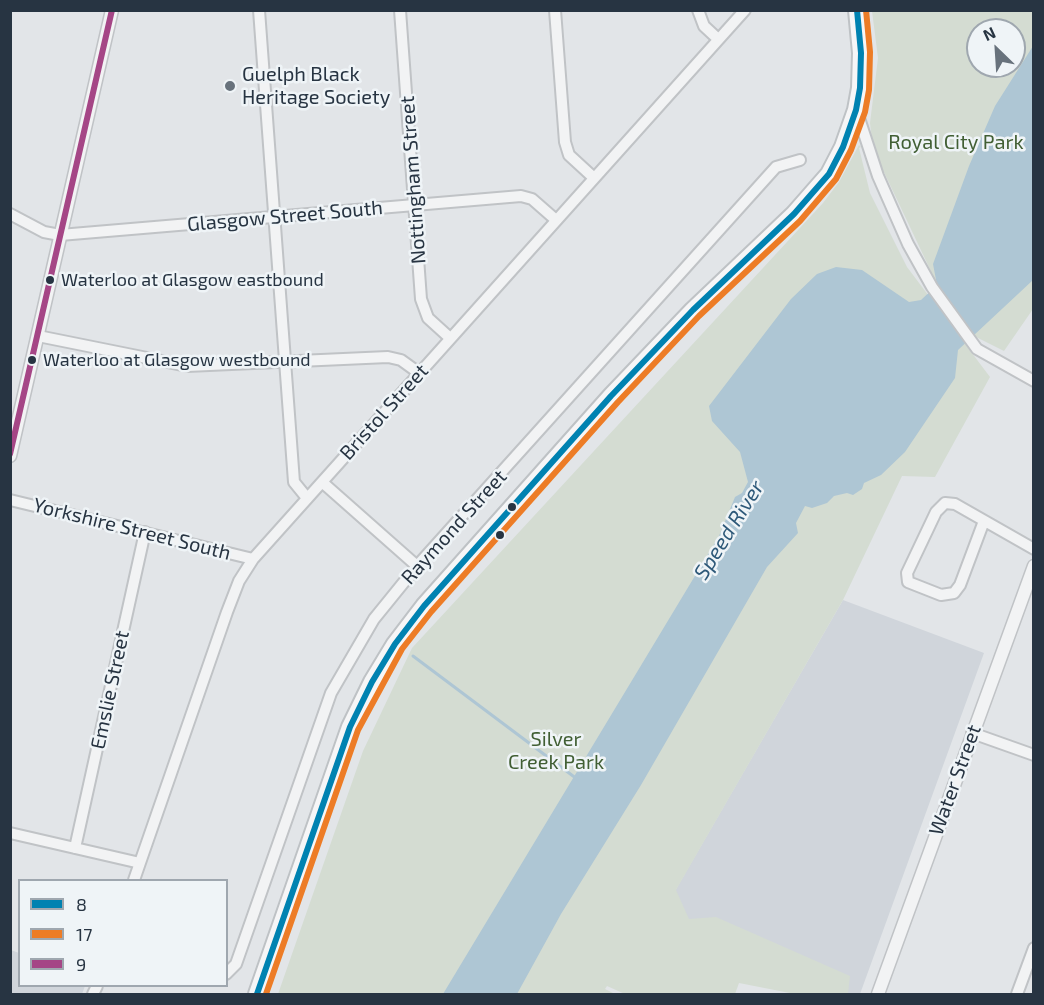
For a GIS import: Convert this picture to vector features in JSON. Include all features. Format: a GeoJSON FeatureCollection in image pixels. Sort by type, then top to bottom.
{"type":"FeatureCollection","features":[{"type":"Feature","properties":{"kind":"main road"},"geometry":{"type":"LineString","coordinates":[[257,994],[350,727],[372,682],[395,644],[424,606],[611,396],[693,310],[812,195],[834,165],[856,110],[861,70],[857,10]]}},
{"type":"Feature","properties":{"kind":"street"},"geometry":{"type":"LineString","coordinates":[[10,456],[112,10]]}},
{"type":"Feature","properties":{"kind":"street"},"geometry":{"type":"LineString","coordinates":[[259,10],[294,482],[307,498]]}},
{"type":"Feature","properties":{"kind":"street","name":"Nottingham Street"},"geometry":{"type":"LineString","coordinates":[[400,10],[423,306],[432,322],[450,338]]}},
{"type":"Feature","properties":{"kind":"street"},"geometry":{"type":"LineString","coordinates":[[555,10],[565,142],[569,155],[594,178]]}},
{"type":"Feature","properties":{"kind":"street"},"geometry":{"type":"LineString","coordinates":[[698,10],[704,26],[718,39]]}},
{"type":"Feature","properties":{"kind":"street","name":"Bristol Street"},"geometry":{"type":"LineString","coordinates":[[134,879],[227,612],[239,580],[253,559],[745,10]]}},
{"type":"Feature","properties":{"kind":"street"},"geometry":{"type":"LineString","coordinates":[[856,110],[878,176],[908,244],[932,287],[977,349],[1034,381]]}},
{"type":"Feature","properties":{"kind":"street","name":"Raymond Street"},"geometry":{"type":"LineString","coordinates":[[228,972],[236,964],[331,693],[363,635],[417,566],[776,167],[800,160]]}},
{"type":"Feature","properties":{"kind":"street","name":"Glasgow Street South"},"geometry":{"type":"LineString","coordinates":[[10,214],[44,232],[60,235],[521,196],[532,200],[556,220]]}},
{"type":"Feature","properties":{"kind":"street"},"geometry":{"type":"LineString","coordinates":[[38,336],[186,366],[388,357],[401,360],[419,373]]}},
{"type":"Feature","properties":{"kind":"street"},"geometry":{"type":"LineString","coordinates":[[322,482],[417,566]]}},
{"type":"Feature","properties":{"kind":"street","name":"Yorkshire Street South"},"geometry":{"type":"LineString","coordinates":[[10,500],[253,559]]}},
{"type":"Feature","properties":{"kind":"street"},"geometry":{"type":"LineString","coordinates":[[984,521],[960,585],[954,593],[941,595],[908,582],[907,573],[942,504],[955,504],[1034,549]]}},
{"type":"Feature","properties":{"kind":"street","name":"Emslie Street"},"geometry":{"type":"LineString","coordinates":[[75,848],[145,532]]}},
{"type":"Feature","properties":{"kind":"street","name":"Water Street"},"geometry":{"type":"LineString","coordinates":[[878,994],[1034,566]]}},
{"type":"Feature","properties":{"kind":"street"},"geometry":{"type":"LineString","coordinates":[[972,733],[1034,755]]}},
{"type":"Feature","properties":{"kind":"street"},"geometry":{"type":"LineString","coordinates":[[10,833],[140,863]]}},
{"type":"Feature","properties":{"kind":"street"},"geometry":{"type":"LineString","coordinates":[[1017,994],[1034,948]]}},
{"type":"Feature","properties":{"kind":"shaded area"},"geometry":{"type":"Polygon","coordinates":[[[843,600],[984,653],[860,994],[836,994],[661,915],[843,600]]]}},
{"type":"Feature","properties":{"kind":"shaded area"},"geometry":{"type":"Polygon","coordinates":[[[11,950],[18,953],[18,987],[85,987],[82,994],[11,994],[11,950]]]}},
{"type":"Feature","properties":{"kind":"green space","name":"Royal City Park"},"geometry":{"type":"Polygon","coordinates":[[[872,11],[1033,11],[1033,309],[1004,351],[974,336],[937,284],[873,149],[870,123],[878,58],[872,11]]]}},
{"type":"Feature","properties":{"kind":"green space","name":"Silver Creek Park"},"geometry":{"type":"Polygon","coordinates":[[[859,145],[870,193],[907,267],[990,377],[935,477],[902,476],[843,600],[676,890],[689,919],[716,917],[850,976],[848,994],[795,994],[739,983],[735,994],[625,994],[607,986],[605,989],[615,994],[278,994],[363,751],[412,648],[823,203],[839,182],[859,145]]]}},
{"type":"Feature","properties":{"kind":"water","name":"Speed River"},"geometry":{"type":"Polygon","coordinates":[[[1033,46],[1033,280],[958,350],[955,378],[905,452],[881,475],[864,483],[862,489],[853,495],[847,493],[834,496],[827,503],[812,508],[805,506],[796,523],[798,533],[767,567],[641,785],[561,914],[517,994],[443,994],[719,536],[735,497],[742,493],[748,482],[740,452],[712,421],[709,406],[791,299],[817,274],[836,267],[862,270],[909,302],[921,300],[937,285],[933,264],[969,166],[995,106],[1013,78],[1026,78],[1026,57],[1033,46]]]}},
{"type":"Feature","properties":{"kind":"waterway"},"geometry":{"type":"LineString","coordinates":[[413,656],[577,779]]}},
{"type":"Feature","properties":{"kind":"transit line","name":"9"},"geometry":{"type":"LineString","coordinates":[[10,454],[112,10]]}},
{"type":"Feature","properties":{"kind":"transit line","name":"8"},"geometry":{"type":"LineString","coordinates":[[257,994],[350,727],[372,682],[395,644],[424,606],[611,396],[693,310],[794,214],[829,174],[843,147],[856,110],[860,88],[861,53],[857,10]]}},
{"type":"Feature","properties":{"kind":"transit line","name":"17"},"geometry":{"type":"LineString","coordinates":[[266,994],[358,730],[402,649],[431,612],[618,402],[699,316],[800,221],[836,179],[851,150],[865,112],[869,90],[870,52],[866,10]]}},
{"type":"Feature","properties":{"kind":"place","name":"Guelph Black Heritage Society"},"geometry":{"type":"Point","coordinates":[230,86]}},
{"type":"Feature","properties":{"kind":"place","name":"Waterloo at Glasgow eastbound"},"geometry":{"type":"Point","coordinates":[50,280]}},
{"type":"Feature","properties":{"kind":"place","name":"Waterloo at Glasgow westbound"},"geometry":{"type":"Point","coordinates":[32,360]}}]}
